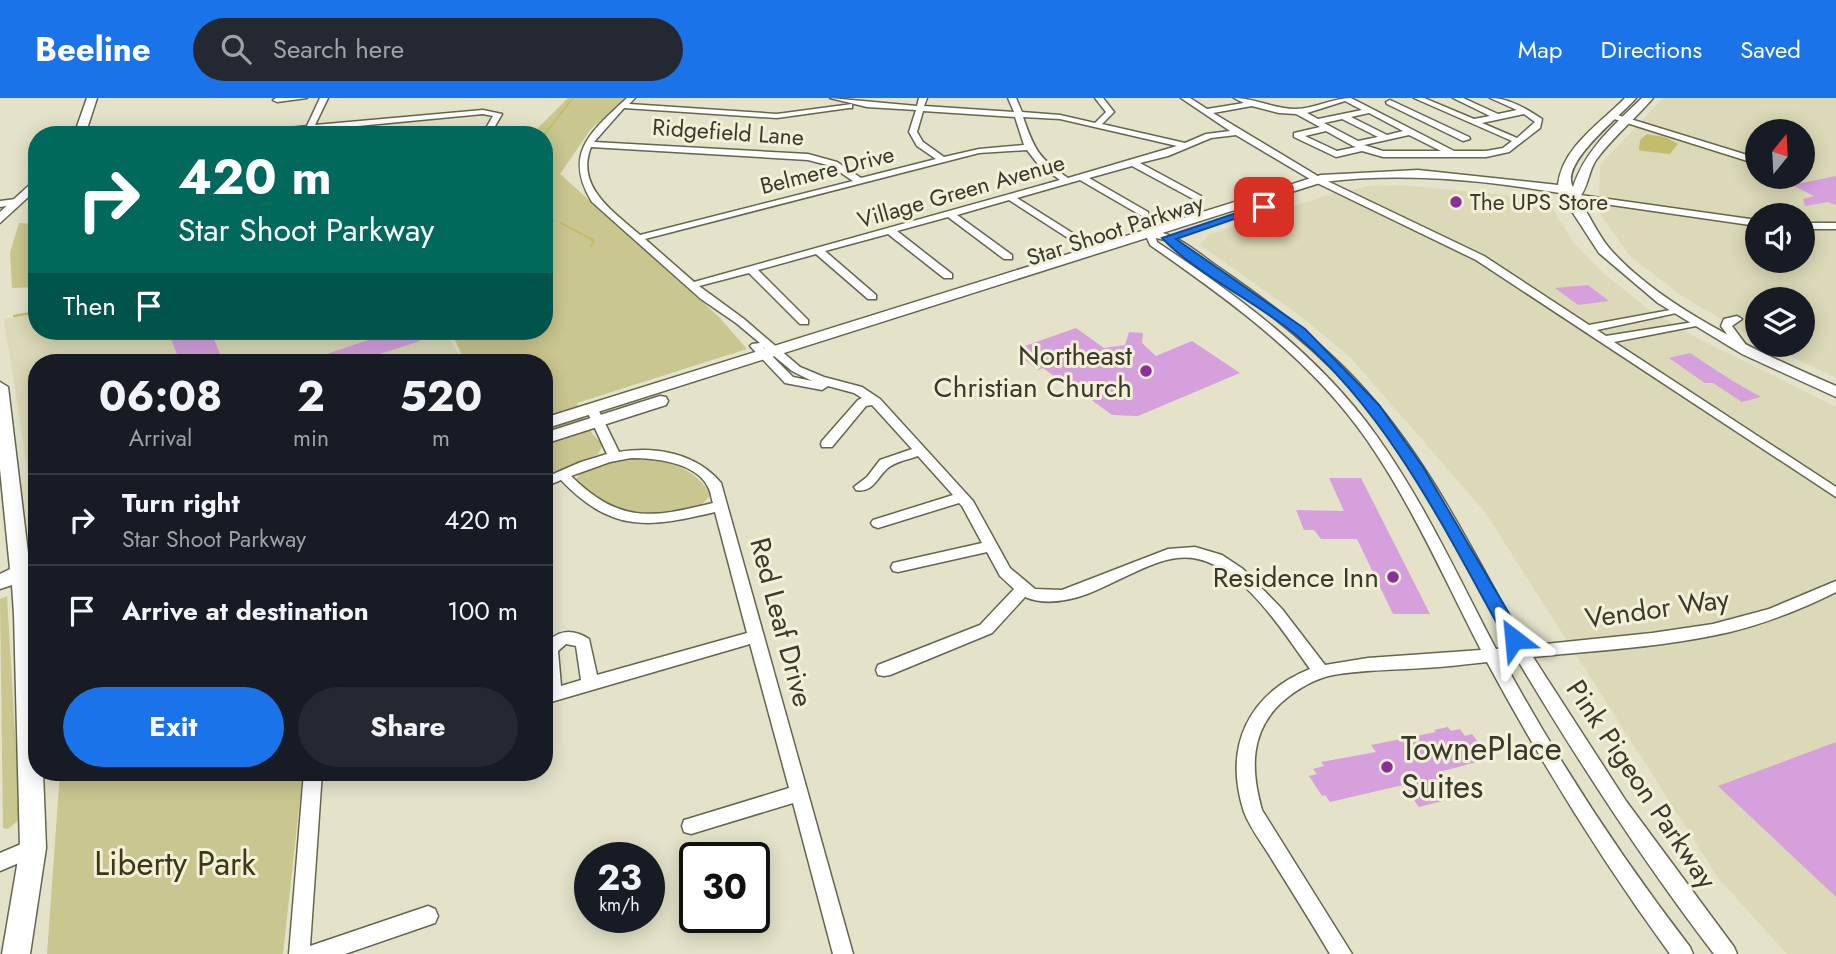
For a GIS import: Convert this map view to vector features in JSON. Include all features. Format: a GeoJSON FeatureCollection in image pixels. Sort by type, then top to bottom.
{"type":"FeatureCollection","features":[{"type":"Feature","properties":{"kind":"main road"},"geometry":{"type":"LineString","coordinates":[[82,126],[92,98]]}},
{"type":"Feature","properties":{"kind":"main road"},"geometry":{"type":"LineString","coordinates":[[1631,98],[1570,163],[1572,193],[1585,226],[1610,258],[1696,323],[1743,349],[1836,392]]}},
{"type":"Feature","properties":{"kind":"main road"},"geometry":{"type":"LineString","coordinates":[[1572,193],[1587,163],[1648,98]]}},
{"type":"Feature","properties":{"kind":"main road","name":"Star Shoot Parkway"},"geometry":{"type":"LineString","coordinates":[[553,435],[596,415],[1157,238],[1324,181],[1436,180],[1572,193]]}},
{"type":"Feature","properties":{"kind":"main road"},"geometry":{"type":"LineString","coordinates":[[0,219],[28,191]]}},
{"type":"Feature","properties":{"kind":"main road"},"geometry":{"type":"LineString","coordinates":[[0,387],[19,580],[28,752]]}},
{"type":"Feature","properties":{"kind":"main road","name":"Star Shoot Parkway"},"geometry":{"type":"LineString","coordinates":[[553,422],[596,415]]}},
{"type":"Feature","properties":{"kind":"main road"},"geometry":{"type":"LineString","coordinates":[[16,954],[33,848],[30,781]]}},
{"type":"Feature","properties":{"kind":"street"},"geometry":{"type":"LineString","coordinates":[[277,100],[303,98]]}},
{"type":"Feature","properties":{"kind":"street"},"geometry":{"type":"LineString","coordinates":[[311,126],[324,98]]}},
{"type":"Feature","properties":{"kind":"street"},"geometry":{"type":"LineString","coordinates":[[631,98],[587,144],[582,170],[587,188],[595,200],[693,285],[709,304],[774,358],[796,383],[834,384],[858,390],[895,420],[962,497],[1005,572],[1022,590],[1049,597],[1062,596],[1175,553],[1188,551],[1219,561],[1251,583],[1322,671]]}},
{"type":"Feature","properties":{"kind":"street"},"geometry":{"type":"LineString","coordinates":[[820,110],[829,104],[832,98],[867,105],[1060,117],[1184,145]]}},
{"type":"Feature","properties":{"kind":"street"},"geometry":{"type":"LineString","coordinates":[[923,98],[913,124],[914,136],[942,160]]}},
{"type":"Feature","properties":{"kind":"street"},"geometry":{"type":"LineString","coordinates":[[1012,98],[1027,146],[1045,166],[1067,181]]}},
{"type":"Feature","properties":{"kind":"street"},"geometry":{"type":"LineString","coordinates":[[1097,125],[1110,112],[1100,98]]}},
{"type":"Feature","properties":{"kind":"street"},"geometry":{"type":"LineString","coordinates":[[1185,98],[1324,181],[1480,258],[1836,493]]}},
{"type":"Feature","properties":{"kind":"street"},"geometry":{"type":"LineString","coordinates":[[1299,112],[1331,106],[1345,98],[1453,154]]}},
{"type":"Feature","properties":{"kind":"street"},"geometry":{"type":"LineString","coordinates":[[1317,122],[1410,98]]}},
{"type":"Feature","properties":{"kind":"street"},"geometry":{"type":"LineString","coordinates":[[1418,98],[1518,141]]}},
{"type":"Feature","properties":{"kind":"street"},"geometry":{"type":"LineString","coordinates":[[1457,98],[1498,117]]}},
{"type":"Feature","properties":{"kind":"street"},"geometry":{"type":"LineString","coordinates":[[1201,109],[1251,101],[1299,112],[1359,146],[1383,154],[1486,154],[1506,150],[1539,121],[1525,111],[1494,98]]}},
{"type":"Feature","properties":{"kind":"street"},"geometry":{"type":"LineString","coordinates":[[1390,102],[1466,139]]}},
{"type":"Feature","properties":{"kind":"street"},"geometry":{"type":"LineString","coordinates":[[622,106],[776,116],[867,105]]}},
{"type":"Feature","properties":{"kind":"street"},"geometry":{"type":"LineString","coordinates":[[1473,122],[1525,111]]}},
{"type":"Feature","properties":{"kind":"street"},"geometry":{"type":"LineString","coordinates":[[335,126],[482,112],[498,114],[491,126]]}},
{"type":"Feature","properties":{"kind":"street"},"geometry":{"type":"LineString","coordinates":[[1614,116],[1745,157]]}},
{"type":"Feature","properties":{"kind":"street"},"geometry":{"type":"LineString","coordinates":[[1343,117],[1385,137]]}},
{"type":"Feature","properties":{"kind":"street"},"geometry":{"type":"LineString","coordinates":[[403,126],[409,120]]}},
{"type":"Feature","properties":{"kind":"street"},"geometry":{"type":"LineString","coordinates":[[1327,128],[1297,135],[1336,154],[1385,137],[1411,132]]}},
{"type":"Feature","properties":{"kind":"street","name":"Village Green Avenue"},"geometry":{"type":"LineString","coordinates":[[693,285],[1133,163],[1209,136],[1238,132]]}},
{"type":"Feature","properties":{"kind":"street"},"geometry":{"type":"LineString","coordinates":[[1439,145],[1495,133]]}},
{"type":"Feature","properties":{"kind":"street","name":"Ridgefield Lane"},"geometry":{"type":"LineString","coordinates":[[587,144],[808,157],[834,164],[859,181]]}},
{"type":"Feature","properties":{"kind":"street","name":"Belmere Drive"},"geometry":{"type":"LineString","coordinates":[[638,238],[942,160],[992,149],[1027,146]]}},
{"type":"Feature","properties":{"kind":"street"},"geometry":{"type":"LineString","coordinates":[[1133,163],[1198,198]]}},
{"type":"Feature","properties":{"kind":"street"},"geometry":{"type":"LineString","coordinates":[[1082,177],[1144,214]]}},
{"type":"Feature","properties":{"kind":"street","name":"Star Shoot Parkway"},"geometry":{"type":"LineString","coordinates":[[1572,193],[1745,215]]}},
{"type":"Feature","properties":{"kind":"street","name":"Star Shoot Parkway"},"geometry":{"type":"LineString","coordinates":[[1572,193],[1745,221]]}},
{"type":"Feature","properties":{"kind":"street"},"geometry":{"type":"LineString","coordinates":[[1010,197],[1070,236]]}},
{"type":"Feature","properties":{"kind":"street"},"geometry":{"type":"LineString","coordinates":[[0,204],[16,202]]}},
{"type":"Feature","properties":{"kind":"street"},"geometry":{"type":"LineString","coordinates":[[950,214],[1008,257]]}},
{"type":"Feature","properties":{"kind":"street"},"geometry":{"type":"LineString","coordinates":[[1815,225],[1836,226]]}},
{"type":"Feature","properties":{"kind":"street"},"geometry":{"type":"LineString","coordinates":[[890,230],[948,276]]}},
{"type":"Feature","properties":{"kind":"street"},"geometry":{"type":"LineString","coordinates":[[1157,238],[1272,329],[1305,359],[1352,411],[1390,465],[1492,656],[1579,807],[1627,879],[1683,954]]}},
{"type":"Feature","properties":{"kind":"street","name":"Pink Pigeon Parkway"},"geometry":{"type":"LineString","coordinates":[[1157,238],[1300,332],[1374,408],[1416,467],[1522,653],[1623,816],[1727,954]]}},
{"type":"Feature","properties":{"kind":"street"},"geometry":{"type":"LineString","coordinates":[[818,250],[872,297]]}},
{"type":"Feature","properties":{"kind":"street"},"geometry":{"type":"LineString","coordinates":[[751,269],[804,322]]}},
{"type":"Feature","properties":{"kind":"street"},"geometry":{"type":"LineString","coordinates":[[1587,329],[1677,310]]}},
{"type":"Feature","properties":{"kind":"street"},"geometry":{"type":"LineString","coordinates":[[1737,319],[1728,321],[1726,326],[1743,349]]}},
{"type":"Feature","properties":{"kind":"street"},"geometry":{"type":"LineString","coordinates":[[1605,340],[1696,323]]}},
{"type":"Feature","properties":{"kind":"street"},"geometry":{"type":"LineString","coordinates":[[827,444],[862,403],[871,399]]}},
{"type":"Feature","properties":{"kind":"street"},"geometry":{"type":"LineString","coordinates":[[596,415],[613,454]]}},
{"type":"Feature","properties":{"kind":"street"},"geometry":{"type":"LineString","coordinates":[[861,487],[872,480],[885,463],[920,451]]}},
{"type":"Feature","properties":{"kind":"street","name":"Red Leaf Drive"},"geometry":{"type":"LineString","coordinates":[[553,478],[613,454],[671,458],[698,468],[714,482],[843,954]]}},
{"type":"Feature","properties":{"kind":"street"},"geometry":{"type":"LineString","coordinates":[[562,474],[594,506],[631,518],[670,517],[721,506]]}},
{"type":"Feature","properties":{"kind":"street"},"geometry":{"type":"LineString","coordinates":[[878,523],[962,497]]}},
{"type":"Feature","properties":{"kind":"street"},"geometry":{"type":"LineString","coordinates":[[898,567],[991,546]]}},
{"type":"Feature","properties":{"kind":"street","name":"Vendor Way"},"geometry":{"type":"LineString","coordinates":[[1342,954],[1254,813],[1245,788],[1249,736],[1262,710],[1303,678],[1322,671],[1522,653],[1704,632],[1753,620],[1836,586]]}},
{"type":"Feature","properties":{"kind":"street"},"geometry":{"type":"LineString","coordinates":[[884,670],[986,629],[1022,590]]}},
{"type":"Feature","properties":{"kind":"street"},"geometry":{"type":"LineString","coordinates":[[553,695],[756,636]]}},
{"type":"Feature","properties":{"kind":"street"},"geometry":{"type":"LineString","coordinates":[[553,647],[561,638],[577,638],[583,643],[590,684]]}},
{"type":"Feature","properties":{"kind":"street"},"geometry":{"type":"LineString","coordinates":[[299,954],[312,781]]}},
{"type":"Feature","properties":{"kind":"street"},"geometry":{"type":"LineString","coordinates":[[691,826],[799,793]]}},
{"type":"Feature","properties":{"kind":"street"},"geometry":{"type":"LineString","coordinates":[[0,862],[33,848]]}},
{"type":"Feature","properties":{"kind":"street"},"geometry":{"type":"LineString","coordinates":[[315,954],[428,916]]}},
{"type":"Feature","properties":{"kind":"shaded area"},"geometry":{"type":"Polygon","coordinates":[[[1663,98],[1836,98],[1836,378],[1792,357],[1815,357],[1815,287],[1745,287],[1745,333],[1682,296],[1630,256],[1599,212],[1600,165],[1663,98]]]}},
{"type":"Feature","properties":{"kind":"shaded area"},"geometry":{"type":"Polygon","coordinates":[[[1647,134],[1665,137],[1678,144],[1670,154],[1639,150],[1640,140],[1647,134]]]}},
{"type":"Feature","properties":{"kind":"shaded area"},"geometry":{"type":"Polygon","coordinates":[[[1401,185],[1535,198],[1551,206],[1573,242],[1604,274],[1647,308],[1697,338],[1836,407],[1836,954],[1787,954],[1719,879],[1485,512],[1350,357],[1302,317],[1200,245],[1210,234],[1328,195],[1368,186],[1401,185]]]}},
{"type":"Feature","properties":{"kind":"shaded area"},"geometry":{"type":"Polygon","coordinates":[[[28,315],[28,340],[450,340],[458,354],[28,354],[28,474],[4,319],[28,315]]]}},
{"type":"Feature","properties":{"kind":"green space"},"geometry":{"type":"Polygon","coordinates":[[[568,98],[626,98],[591,129],[560,174],[719,317],[747,349],[577,403],[593,435],[603,444],[598,454],[553,476],[553,354],[461,354],[455,340],[553,340],[553,126],[540,126],[568,98]]]}},
{"type":"Feature","properties":{"kind":"green space"},"geometry":{"type":"Polygon","coordinates":[[[19,223],[28,224],[28,287],[12,288],[10,253],[19,223]]]}},
{"type":"Feature","properties":{"kind":"green space"},"geometry":{"type":"Polygon","coordinates":[[[640,459],[671,464],[689,472],[711,495],[700,506],[634,516],[606,509],[575,482],[586,469],[594,466],[640,459]]]}},
{"type":"Feature","properties":{"kind":"green space"},"geometry":{"type":"Polygon","coordinates":[[[7,596],[20,819],[8,829],[3,828],[0,599],[7,596]]]}},
{"type":"Feature","properties":{"kind":"green space","name":"Liberty Park"},"geometry":{"type":"Polygon","coordinates":[[[59,781],[302,781],[283,954],[47,954],[59,781]]]}},
{"type":"Feature","properties":{"kind":"building"},"geometry":{"type":"Polygon","coordinates":[[[1836,176],[1836,205],[1828,202],[1804,203],[1803,199],[1814,196],[1800,189],[1815,189],[1815,180],[1836,176]]]}},
{"type":"Feature","properties":{"kind":"building"},"geometry":{"type":"Polygon","coordinates":[[[1588,285],[1609,301],[1578,305],[1555,288],[1588,285]]]}},
{"type":"Feature","properties":{"kind":"building","name":"Northeast Christian Church"},"geometry":{"type":"Polygon","coordinates":[[[1076,328],[1104,348],[1125,345],[1129,332],[1143,333],[1142,343],[1156,356],[1192,341],[1240,373],[1138,416],[1112,415],[1063,379],[1059,380],[1043,368],[1038,370],[1021,357],[1031,353],[1022,347],[1076,328]]]}},
{"type":"Feature","properties":{"kind":"building"},"geometry":{"type":"Polygon","coordinates":[[[171,340],[214,340],[220,354],[177,354],[171,340]]]}},
{"type":"Feature","properties":{"kind":"building"},"geometry":{"type":"Polygon","coordinates":[[[368,340],[420,341],[380,354],[327,354],[368,340]]]}},
{"type":"Feature","properties":{"kind":"building"},"geometry":{"type":"Polygon","coordinates":[[[1690,353],[1761,397],[1742,402],[1713,383],[1705,383],[1669,358],[1690,353]]]}},
{"type":"Feature","properties":{"kind":"building","name":"Residence Inn"},"geometry":{"type":"Polygon","coordinates":[[[1329,478],[1361,478],[1430,614],[1393,614],[1357,539],[1321,539],[1314,530],[1304,530],[1296,510],[1344,511],[1329,478]]]}},
{"type":"Feature","properties":{"kind":"building","name":"TownePlace Suites"},"geometry":{"type":"Polygon","coordinates":[[[1448,727],[1451,731],[1460,729],[1465,736],[1472,734],[1487,753],[1483,753],[1488,759],[1443,771],[1462,796],[1419,807],[1403,785],[1330,802],[1325,795],[1322,796],[1309,776],[1317,774],[1313,769],[1324,766],[1321,762],[1376,752],[1371,745],[1436,732],[1434,730],[1448,727]]]}},
{"type":"Feature","properties":{"kind":"building"},"geometry":{"type":"Polygon","coordinates":[[[1836,742],[1836,897],[1718,786],[1836,742]]]}},
{"type":"Feature","properties":{"kind":"waterway"},"geometry":{"type":"LineString","coordinates":[[551,126],[573,98]]}},
{"type":"Feature","properties":{"kind":"waterway"},"geometry":{"type":"LineString","coordinates":[[561,223],[593,240]]}},
{"type":"Feature","properties":{"kind":"waterway"},"geometry":{"type":"LineString","coordinates":[[590,239],[594,241],[591,246]]}},
{"type":"Feature","properties":{"kind":"waterway"},"geometry":{"type":"LineString","coordinates":[[14,316],[28,314]]}},
{"type":"Feature","properties":{"kind":"place","name":"The UPS Store"},"geometry":{"type":"Point","coordinates":[1456,202]}},
{"type":"Feature","properties":{"kind":"place","name":"Northeast Christian Church"},"geometry":{"type":"Point","coordinates":[1146,371]}},
{"type":"Feature","properties":{"kind":"place","name":"Residence Inn"},"geometry":{"type":"Point","coordinates":[1393,577]}},
{"type":"Feature","properties":{"kind":"place","name":"TownePlace Suites"},"geometry":{"type":"Point","coordinates":[1387,767]}},
{"type":"Feature","properties":{"kind":"route"},"geometry":{"type":"LineString","coordinates":[[1264,207],[1168,238],[1281,316],[1339,369],[1374,408],[1416,467],[1514,639]]}}]}
